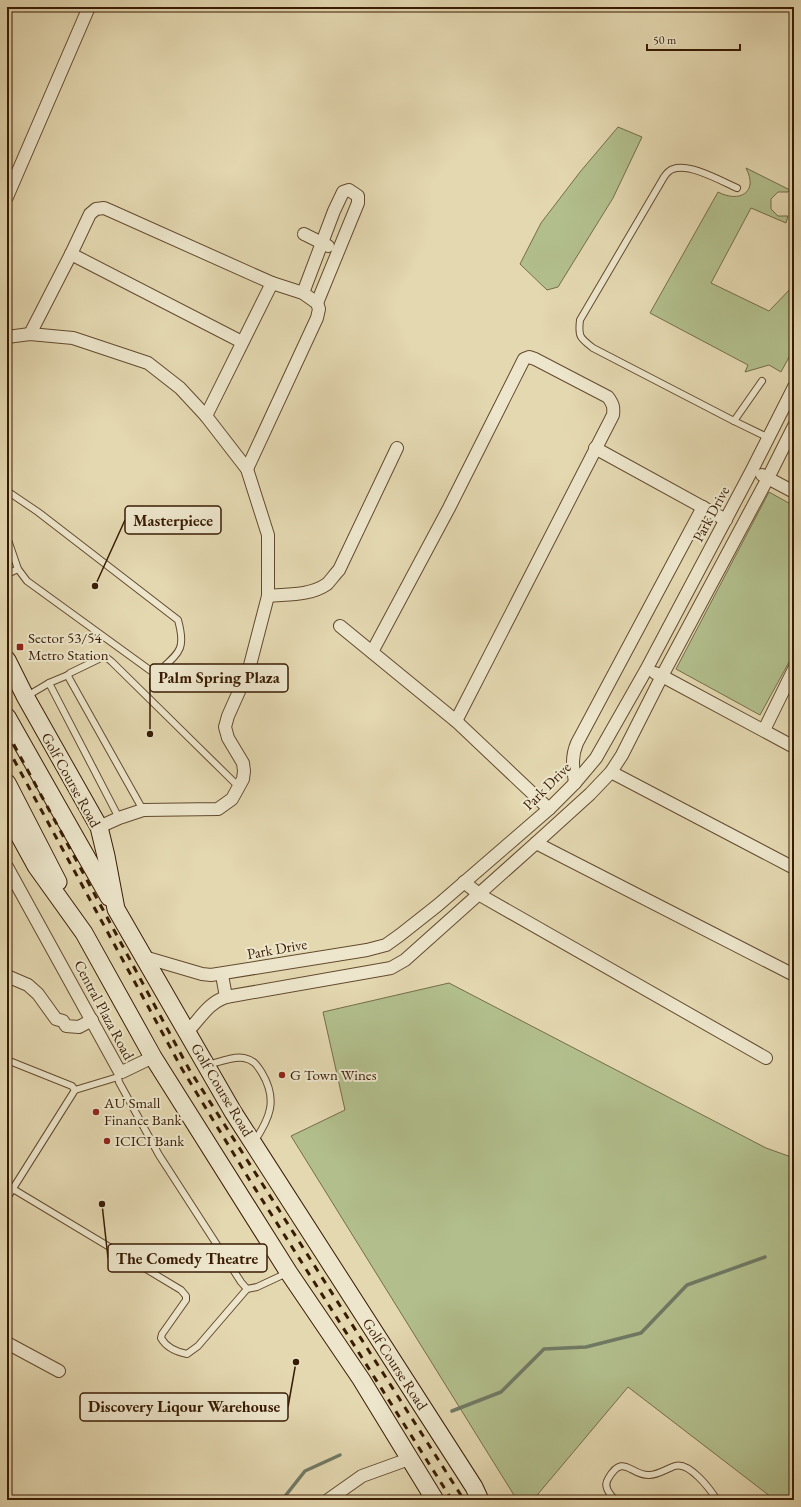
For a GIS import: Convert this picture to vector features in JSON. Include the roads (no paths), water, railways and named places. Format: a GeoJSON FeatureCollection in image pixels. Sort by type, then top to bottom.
{"type":"FeatureCollection","features":[{"type":"Feature","properties":{"kind":"main road","name":"Golf Course Road"},"geometry":{"type":"LineString","coordinates":[[7,660],[25,696],[99,827],[116,909],[206,1066],[253,1143],[477,1494],[490,1500]]}},
{"type":"Feature","properties":{"kind":"main road"},"geometry":{"type":"LineString","coordinates":[[7,717],[116,909]]}},
{"type":"Feature","properties":{"kind":"main road"},"geometry":{"type":"LineString","coordinates":[[7,783],[84,933],[152,1056],[288,1273],[361,1379],[435,1500]]}},
{"type":"Feature","properties":{"kind":"main road"},"geometry":{"type":"LineString","coordinates":[[7,814],[36,866],[84,933]]}},
{"type":"Feature","properties":{"kind":"street"},"geometry":{"type":"LineString","coordinates":[[7,197],[89,7]]}},
{"type":"Feature","properties":{"kind":"street"},"geometry":{"type":"LineString","coordinates":[[303,293],[334,211],[344,192],[349,190],[358,196],[359,199],[317,304]]}},
{"type":"Feature","properties":{"kind":"street"},"geometry":{"type":"LineString","coordinates":[[30,334],[90,214],[96,209],[104,208],[272,283],[303,293],[317,304],[319,309],[317,318],[247,469]]}},
{"type":"Feature","properties":{"kind":"street"},"geometry":{"type":"LineString","coordinates":[[334,211],[352,218]]}},
{"type":"Feature","properties":{"kind":"street"},"geometry":{"type":"LineString","coordinates":[[304,234],[338,252]]}},
{"type":"Feature","properties":{"kind":"street"},"geometry":{"type":"LineString","coordinates":[[71,254],[242,342]]}},
{"type":"Feature","properties":{"kind":"street"},"geometry":{"type":"LineString","coordinates":[[206,416],[272,283]]}},
{"type":"Feature","properties":{"kind":"street"},"geometry":{"type":"LineString","coordinates":[[7,337],[30,334],[74,338],[148,363],[180,388],[206,416],[247,469],[268,535],[268,596],[249,669],[228,716],[225,728],[228,738],[243,763],[244,771],[239,787],[232,799],[218,809],[142,810],[99,827]]}},
{"type":"Feature","properties":{"kind":"street"},"geometry":{"type":"LineString","coordinates":[[372,652],[449,508],[524,360],[529,357],[536,359],[608,398],[614,408],[613,415],[456,721]]}},
{"type":"Feature","properties":{"kind":"street","name":"Park Drive"},"geometry":{"type":"LineString","coordinates":[[144,957],[202,974],[222,975],[367,950],[386,945],[406,931],[464,882],[575,783],[596,758],[646,670],[769,438],[794,387]]}},
{"type":"Feature","properties":{"kind":"street"},"geometry":{"type":"LineString","coordinates":[[187,1032],[209,1006],[226,997],[391,968],[405,960],[480,895],[590,794],[611,772],[622,754],[794,426]]}},
{"type":"Feature","properties":{"kind":"street"},"geometry":{"type":"LineString","coordinates":[[268,596],[301,594],[314,591],[327,584],[339,570],[397,448]]}},
{"type":"Feature","properties":{"kind":"street"},"geometry":{"type":"LineString","coordinates":[[595,448],[726,520]]}},
{"type":"Feature","properties":{"kind":"street"},"geometry":{"type":"LineString","coordinates":[[752,470],[794,492]]}},
{"type":"Feature","properties":{"kind":"street"},"geometry":{"type":"LineString","coordinates":[[575,783],[572,761],[573,752],[577,743],[703,507]]}},
{"type":"Feature","properties":{"kind":"street"},"geometry":{"type":"LineString","coordinates":[[340,626],[456,721],[548,808]]}},
{"type":"Feature","properties":{"kind":"street"},"geometry":{"type":"LineString","coordinates":[[646,670],[662,676],[794,747]]}},
{"type":"Feature","properties":{"kind":"street"},"geometry":{"type":"LineString","coordinates":[[764,730],[794,670]]}},
{"type":"Feature","properties":{"kind":"street"},"geometry":{"type":"LineString","coordinates":[[611,772],[794,868]]}},
{"type":"Feature","properties":{"kind":"street"},"geometry":{"type":"LineString","coordinates":[[536,843],[794,975]]}},
{"type":"Feature","properties":{"kind":"street","name":"Central Plaza Road"},"geometry":{"type":"LineString","coordinates":[[7,866],[90,1017],[119,1074]]}},
{"type":"Feature","properties":{"kind":"street"},"geometry":{"type":"LineString","coordinates":[[464,882],[480,895],[766,1058]]}},
{"type":"Feature","properties":{"kind":"street"},"geometry":{"type":"LineString","coordinates":[[222,975],[226,997]]}},
{"type":"Feature","properties":{"kind":"street"},"geometry":{"type":"LineString","coordinates":[[7,976],[28,985],[38,994],[56,1019],[63,1021],[66,1026],[79,1027],[90,1017]]}},
{"type":"Feature","properties":{"kind":"street"},"geometry":{"type":"LineString","coordinates":[[119,1074],[152,1056]]}},
{"type":"Feature","properties":{"kind":"street"},"geometry":{"type":"LineString","coordinates":[[7,1343],[59,1371]]}},
{"type":"Feature","properties":{"kind":"street"},"geometry":{"type":"LineString","coordinates":[[328,1500],[362,1476],[410,1459]]}},
{"type":"Feature","properties":{"kind":"lane"},"geometry":{"type":"LineString","coordinates":[[736,188],[691,169],[681,167],[672,169],[664,177],[580,320],[579,331],[582,340],[592,348],[769,438]]}},
{"type":"Feature","properties":{"kind":"lane"},"geometry":{"type":"LineString","coordinates":[[734,421],[762,381]]}},
{"type":"Feature","properties":{"kind":"lane"},"geometry":{"type":"LineString","coordinates":[[7,493],[10,493],[38,512],[178,620],[182,640],[180,648],[159,671],[151,671],[27,581],[18,569],[9,550],[7,538]]}},
{"type":"Feature","properties":{"kind":"lane"},"geometry":{"type":"LineString","coordinates":[[7,574],[18,569]]}},
{"type":"Feature","properties":{"kind":"lane"},"geometry":{"type":"LineString","coordinates":[[25,696],[49,683],[106,657],[239,787]]}},
{"type":"Feature","properties":{"kind":"lane"},"geometry":{"type":"LineString","coordinates":[[68,675],[142,810]]}},
{"type":"Feature","properties":{"kind":"lane"},"geometry":{"type":"LineString","coordinates":[[49,683],[119,818]]}},
{"type":"Feature","properties":{"kind":"lane"},"geometry":{"type":"LineString","coordinates":[[206,1066],[233,1058],[243,1058],[255,1062],[266,1079],[272,1098],[271,1107],[265,1126],[253,1143]]}},
{"type":"Feature","properties":{"kind":"lane"},"geometry":{"type":"LineString","coordinates":[[7,1060],[72,1086],[75,1090]]}},
{"type":"Feature","properties":{"kind":"lane"},"geometry":{"type":"LineString","coordinates":[[7,1198],[75,1090],[119,1074]]}},
{"type":"Feature","properties":{"kind":"lane","name":"Central Plaza Road"},"geometry":{"type":"LineString","coordinates":[[119,1074],[159,1155],[240,1282],[248,1289]]}},
{"type":"Feature","properties":{"kind":"lane"},"geometry":{"type":"LineString","coordinates":[[13,1189],[181,1290],[186,1296],[186,1300],[162,1334],[161,1338],[167,1345],[179,1352],[187,1354],[198,1346],[248,1289],[257,1287],[288,1273]]}},
{"type":"Feature","properties":{"kind":"lane"},"geometry":{"type":"LineString","coordinates":[[615,1500],[606,1487],[606,1481],[617,1467],[622,1465],[628,1466],[643,1474],[649,1475],[676,1465],[682,1465],[695,1473],[718,1500]]}},
{"type":"Feature","properties":{"kind":"waterway"},"geometry":{"type":"LineString","coordinates":[[452,1411],[501,1392],[544,1349],[586,1347],[641,1333],[687,1285],[765,1257]]}},
{"type":"Feature","properties":{"kind":"waterway"},"geometry":{"type":"LineString","coordinates":[[282,1500],[305,1471],[340,1455]]}},
{"type":"Feature","properties":{"kind":"railway"},"geometry":{"type":"LineString","coordinates":[[7,732],[189,1069],[464,1500]]}},
{"type":"Feature","properties":{"kind":"railway"},"geometry":{"type":"LineString","coordinates":[[7,747],[182,1069],[249,1179],[452,1500]]}},
{"type":"Feature","properties":{"kind":"place","name":"Masterpiece"},"geometry":{"type":"Point","coordinates":[95,586]}},
{"type":"Feature","properties":{"kind":"place","name":"Sector 53/54 Metro Station"},"geometry":{"type":"Point","coordinates":[20,647]}},
{"type":"Feature","properties":{"kind":"place","name":"Palm Spring Plaza"},"geometry":{"type":"Point","coordinates":[150,734]}},
{"type":"Feature","properties":{"kind":"place","name":"G Town Wines"},"geometry":{"type":"Point","coordinates":[282,1075]}},
{"type":"Feature","properties":{"kind":"place","name":"AU Small Finance Bank"},"geometry":{"type":"Point","coordinates":[96,1112]}},
{"type":"Feature","properties":{"kind":"place","name":"ICICI Bank"},"geometry":{"type":"Point","coordinates":[107,1141]}},
{"type":"Feature","properties":{"kind":"place","name":"The Comedy Theatre"},"geometry":{"type":"Point","coordinates":[102,1204]}},
{"type":"Feature","properties":{"kind":"place","name":"Discovery Liqour Warehouse"},"geometry":{"type":"Point","coordinates":[296,1362]}}]}
